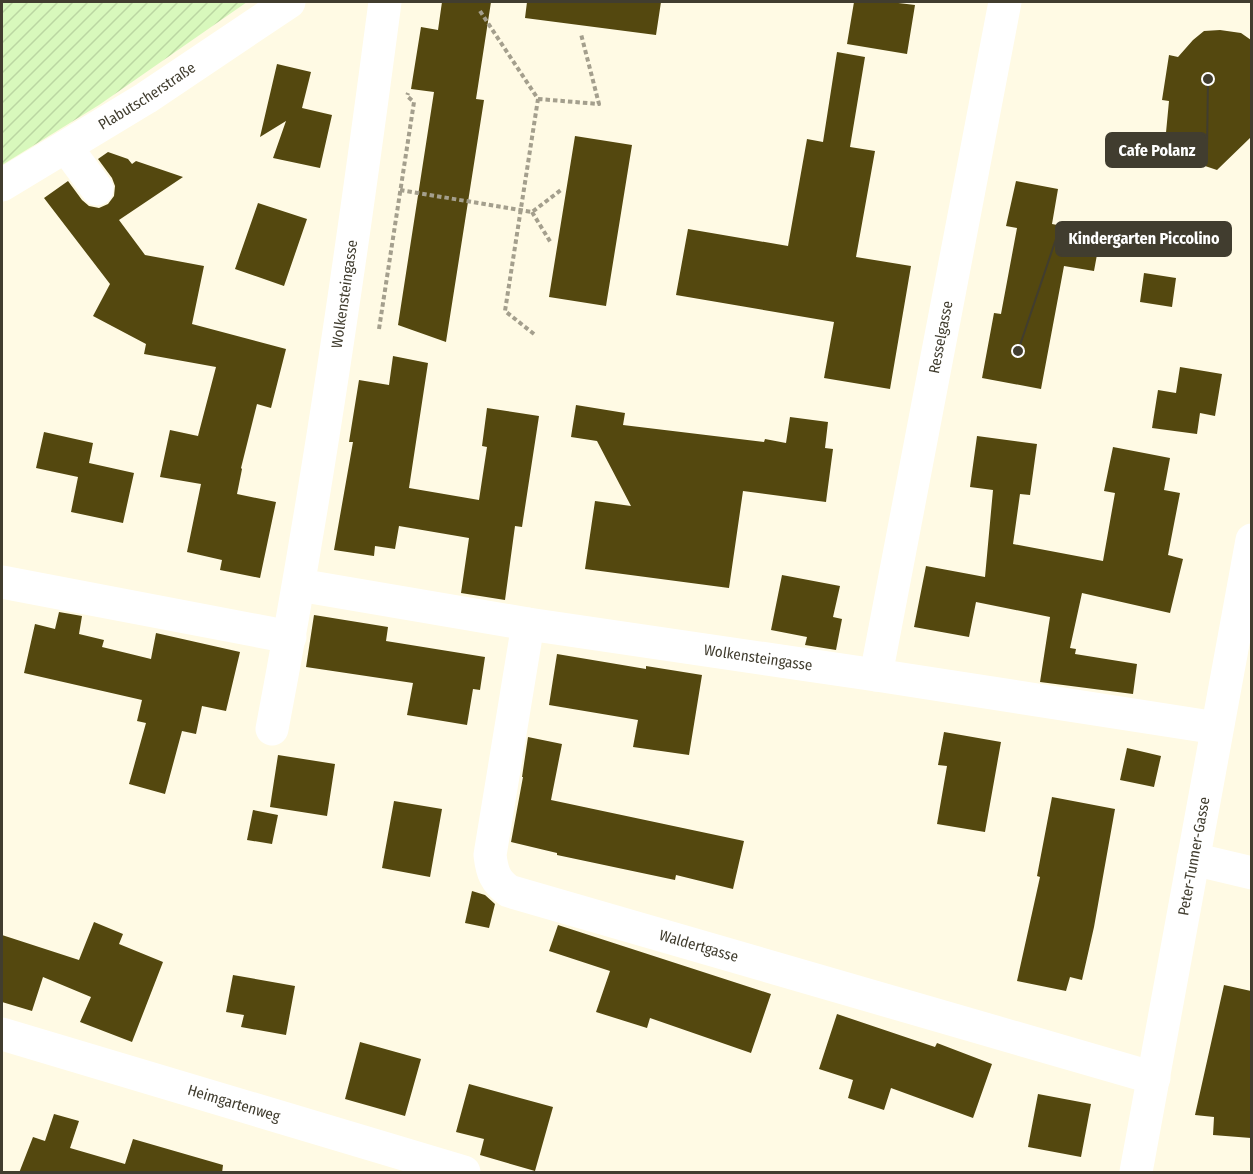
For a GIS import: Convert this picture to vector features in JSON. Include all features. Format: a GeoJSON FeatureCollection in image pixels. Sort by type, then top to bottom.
{"type":"FeatureCollection","features":[{"type":"Feature","properties":{"kind":"street","name":"Plabutscherstraße"},"geometry":{"type":"LineString","coordinates":[[2,185],[146,98],[289,2]]}},
{"type":"Feature","properties":{"kind":"street","name":"Wolkensteingasse"},"geometry":{"type":"LineString","coordinates":[[272,729],[299,585],[361,184],[385,2]]}},
{"type":"Feature","properties":{"kind":"street","name":"Resselgasse"},"geometry":{"type":"LineString","coordinates":[[876,675],[1005,2]]}},
{"type":"Feature","properties":{"kind":"street"},"geometry":{"type":"LineString","coordinates":[[66,147],[97,189]]}},
{"type":"Feature","properties":{"kind":"street","name":"Peter-Tunner-Gasse"},"geometry":{"type":"LineString","coordinates":[[1144,1171],[1154,1078],[1251,540]]}},
{"type":"Feature","properties":{"kind":"street"},"geometry":{"type":"LineString","coordinates":[[2,582],[290,637]]}},
{"type":"Feature","properties":{"kind":"street","name":"Wolkensteingasse"},"geometry":{"type":"LineString","coordinates":[[299,585],[528,624],[1217,728]]}},
{"type":"Feature","properties":{"kind":"street","name":"Waldertgasse"},"geometry":{"type":"LineString","coordinates":[[528,624],[490,855],[495,878],[502,886],[509,891],[1154,1078]]}},
{"type":"Feature","properties":{"kind":"street"},"geometry":{"type":"LineString","coordinates":[[1193,859],[1251,873]]}},
{"type":"Feature","properties":{"kind":"street","name":"Heimgartenweg"},"geometry":{"type":"LineString","coordinates":[[2,1034],[464,1173]]}},
{"type":"Feature","properties":{"kind":"path"},"geometry":{"type":"LineString","coordinates":[[480,11],[538,99],[504,311],[534,334]]}},
{"type":"Feature","properties":{"kind":"path"},"geometry":{"type":"LineString","coordinates":[[538,99],[599,104],[581,34]]}},
{"type":"Feature","properties":{"kind":"path"},"geometry":{"type":"LineString","coordinates":[[379,329],[414,102],[407,96],[409,85]]}},
{"type":"Feature","properties":{"kind":"path"},"geometry":{"type":"LineString","coordinates":[[361,184],[532,212],[561,190]]}},
{"type":"Feature","properties":{"kind":"path"},"geometry":{"type":"LineString","coordinates":[[532,212],[551,243]]}},
{"type":"Feature","properties":{"kind":"green space"},"geometry":{"type":"Polygon","coordinates":[[[2,2],[247,2],[99,105],[2,165],[2,2]]]}},
{"type":"Feature","properties":{"kind":"building"},"geometry":{"type":"Polygon","coordinates":[[[442,2],[491,2],[476,99],[484,100],[446,342],[398,325],[434,92],[411,89],[421,27],[438,30],[442,2]]]}},
{"type":"Feature","properties":{"kind":"building"},"geometry":{"type":"Polygon","coordinates":[[[527,2],[661,2],[656,35],[525,18],[527,2]]]}},
{"type":"Feature","properties":{"kind":"building"},"geometry":{"type":"Polygon","coordinates":[[[854,2],[915,5],[907,54],[847,44],[854,2]]]}},
{"type":"Feature","properties":{"kind":"building"},"geometry":{"type":"Polygon","coordinates":[[[1220,30],[1241,33],[1251,40],[1251,137],[1217,170],[1202,165],[1194,149],[1165,143],[1169,101],[1162,100],[1169,55],[1178,57],[1204,31],[1220,30]]]}},
{"type":"Feature","properties":{"kind":"building"},"geometry":{"type":"Polygon","coordinates":[[[837,52],[865,57],[850,147],[875,151],[856,257],[911,266],[890,389],[824,378],[834,322],[676,295],[688,229],[788,246],[807,139],[823,142],[837,52]]]}},
{"type":"Feature","properties":{"kind":"building"},"geometry":{"type":"Polygon","coordinates":[[[277,64],[311,72],[302,108],[332,115],[320,168],[273,158],[286,121],[260,137],[277,64]]]}},
{"type":"Feature","properties":{"kind":"building"},"geometry":{"type":"Polygon","coordinates":[[[575,136],[632,145],[606,306],[549,297],[575,136]]]}},
{"type":"Feature","properties":{"kind":"building"},"geometry":{"type":"Polygon","coordinates":[[[108,152],[128,159],[132,164],[136,161],[183,177],[119,220],[145,255],[204,266],[192,324],[286,349],[271,408],[257,404],[237,494],[276,502],[260,578],[220,570],[222,560],[187,552],[201,484],[160,477],[170,430],[198,436],[216,367],[144,354],[146,344],[93,316],[110,284],[44,198],[68,181],[89,206],[99,208],[108,204],[114,196],[115,186],[98,159],[108,152]]]}},
{"type":"Feature","properties":{"kind":"building"},"geometry":{"type":"Polygon","coordinates":[[[1016,181],[1058,189],[1052,224],[1101,233],[1094,271],[1064,266],[1041,389],[982,378],[994,313],[1001,314],[1017,228],[1006,226],[1016,181]]]}},
{"type":"Feature","properties":{"kind":"building"},"geometry":{"type":"Polygon","coordinates":[[[258,203],[307,219],[284,286],[235,269],[258,203]]]}},
{"type":"Feature","properties":{"kind":"building"},"geometry":{"type":"Polygon","coordinates":[[[1144,273],[1176,278],[1172,307],[1140,302],[1144,273]]]}},
{"type":"Feature","properties":{"kind":"building"},"geometry":{"type":"Polygon","coordinates":[[[393,356],[428,363],[409,488],[479,500],[487,447],[482,446],[487,408],[539,416],[522,527],[515,526],[505,600],[461,593],[469,538],[399,526],[395,549],[375,546],[374,556],[334,550],[353,442],[349,442],[359,380],[389,385],[393,356]]]}},
{"type":"Feature","properties":{"kind":"building"},"geometry":{"type":"Polygon","coordinates":[[[1180,367],[1222,374],[1215,416],[1200,413],[1197,434],[1152,428],[1158,390],[1176,393],[1180,367]]]}},
{"type":"Feature","properties":{"kind":"building"},"geometry":{"type":"Polygon","coordinates":[[[576,405],[625,413],[623,425],[764,442],[765,439],[786,443],[790,417],[828,422],[825,448],[833,449],[826,502],[743,491],[729,588],[585,569],[595,501],[631,506],[597,441],[571,437],[576,405]]]}},
{"type":"Feature","properties":{"kind":"building"},"geometry":{"type":"Polygon","coordinates":[[[44,432],[93,443],[89,463],[134,473],[123,523],[71,512],[78,477],[36,468],[44,432]]]}},
{"type":"Feature","properties":{"kind":"building"},"geometry":{"type":"Polygon","coordinates":[[[977,436],[1037,444],[1030,495],[1020,494],[1013,544],[1103,561],[1115,493],[1104,491],[1113,447],[1170,458],[1164,490],[1180,493],[1168,555],[1183,559],[1170,613],[1082,593],[1070,648],[1076,649],[1075,654],[1137,664],[1133,694],[1040,682],[1050,617],[976,602],[969,637],[914,627],[926,566],[985,577],[993,490],[970,487],[977,436]]]}},
{"type":"Feature","properties":{"kind":"building"},"geometry":{"type":"Polygon","coordinates":[[[782,575],[840,586],[833,617],[842,619],[836,650],[805,645],[807,637],[771,630],[782,575]]]}},
{"type":"Feature","properties":{"kind":"building"},"geometry":{"type":"Polygon","coordinates":[[[59,612],[82,616],[79,634],[104,640],[102,647],[151,659],[156,633],[240,652],[226,711],[202,706],[196,734],[182,731],[165,794],[129,784],[146,723],[137,721],[142,700],[24,673],[35,624],[55,629],[59,612]]]}},
{"type":"Feature","properties":{"kind":"building"},"geometry":{"type":"Polygon","coordinates":[[[314,615],[388,627],[386,641],[485,657],[480,690],[473,689],[467,725],[407,715],[413,683],[306,667],[314,615]]]}},
{"type":"Feature","properties":{"kind":"building"},"geometry":{"type":"Polygon","coordinates":[[[557,654],[646,669],[646,666],[702,675],[689,755],[633,747],[638,720],[549,705],[557,654]]]}},
{"type":"Feature","properties":{"kind":"building"},"geometry":{"type":"Polygon","coordinates":[[[944,732],[1001,742],[985,832],[937,824],[947,766],[938,765],[944,732]]]}},
{"type":"Feature","properties":{"kind":"building"},"geometry":{"type":"Polygon","coordinates":[[[528,737],[562,744],[551,800],[744,841],[733,889],[676,875],[675,880],[557,855],[557,853],[511,842],[528,737]]]}},
{"type":"Feature","properties":{"kind":"building"},"geometry":{"type":"Polygon","coordinates":[[[1127,748],[1161,756],[1154,787],[1120,780],[1127,748]]]}},
{"type":"Feature","properties":{"kind":"building"},"geometry":{"type":"Polygon","coordinates":[[[278,755],[335,764],[327,816],[270,807],[278,755]]]}},
{"type":"Feature","properties":{"kind":"building"},"geometry":{"type":"Polygon","coordinates":[[[1052,797],[1115,809],[1082,980],[1070,977],[1066,991],[1017,981],[1040,877],[1037,876],[1052,797]]]}},
{"type":"Feature","properties":{"kind":"building"},"geometry":{"type":"Polygon","coordinates":[[[394,801],[442,809],[430,877],[382,868],[394,801]]]}},
{"type":"Feature","properties":{"kind":"building"},"geometry":{"type":"Polygon","coordinates":[[[253,810],[278,815],[272,844],[247,840],[253,810]]]}},
{"type":"Feature","properties":{"kind":"building"},"geometry":{"type":"Polygon","coordinates":[[[472,891],[485,895],[495,904],[489,928],[465,923],[472,891]]]}},
{"type":"Feature","properties":{"kind":"building"},"geometry":{"type":"Polygon","coordinates":[[[94,922],[123,934],[119,944],[163,962],[132,1042],[80,1022],[91,997],[43,977],[32,1011],[2,1002],[2,935],[79,960],[94,922]]]}},
{"type":"Feature","properties":{"kind":"building"},"geometry":{"type":"Polygon","coordinates":[[[558,925],[771,994],[751,1053],[650,1018],[647,1028],[596,1012],[610,971],[549,951],[558,925]]]}},
{"type":"Feature","properties":{"kind":"building"},"geometry":{"type":"Polygon","coordinates":[[[233,975],[295,986],[286,1035],[241,1027],[244,1015],[226,1012],[233,975]]]}},
{"type":"Feature","properties":{"kind":"building"},"geometry":{"type":"Polygon","coordinates":[[[1224,985],[1251,991],[1251,1138],[1213,1135],[1214,1117],[1195,1115],[1224,985]]]}},
{"type":"Feature","properties":{"kind":"building"},"geometry":{"type":"Polygon","coordinates":[[[837,1014],[935,1047],[937,1043],[992,1064],[973,1118],[891,1088],[884,1110],[848,1098],[853,1080],[819,1069],[837,1014]]]}},
{"type":"Feature","properties":{"kind":"building"},"geometry":{"type":"Polygon","coordinates":[[[360,1042],[421,1059],[405,1116],[345,1099],[360,1042]]]}},
{"type":"Feature","properties":{"kind":"building"},"geometry":{"type":"Polygon","coordinates":[[[469,1084],[553,1107],[535,1171],[480,1155],[484,1139],[456,1132],[469,1084]]]}},
{"type":"Feature","properties":{"kind":"building"},"geometry":{"type":"Polygon","coordinates":[[[1038,1094],[1091,1104],[1081,1157],[1028,1147],[1038,1094]]]}},
{"type":"Feature","properties":{"kind":"building"},"geometry":{"type":"Polygon","coordinates":[[[54,1114],[79,1121],[70,1148],[125,1164],[133,1139],[223,1165],[222,1173],[19,1173],[33,1137],[45,1141],[54,1114]]]}},
{"type":"Feature","properties":{"kind":"place","name":"Cafe Polanz"},"geometry":{"type":"Point","coordinates":[1208,79]}},
{"type":"Feature","properties":{"kind":"place","name":"Kindergarten Piccolino"},"geometry":{"type":"Point","coordinates":[1018,351]}}]}
